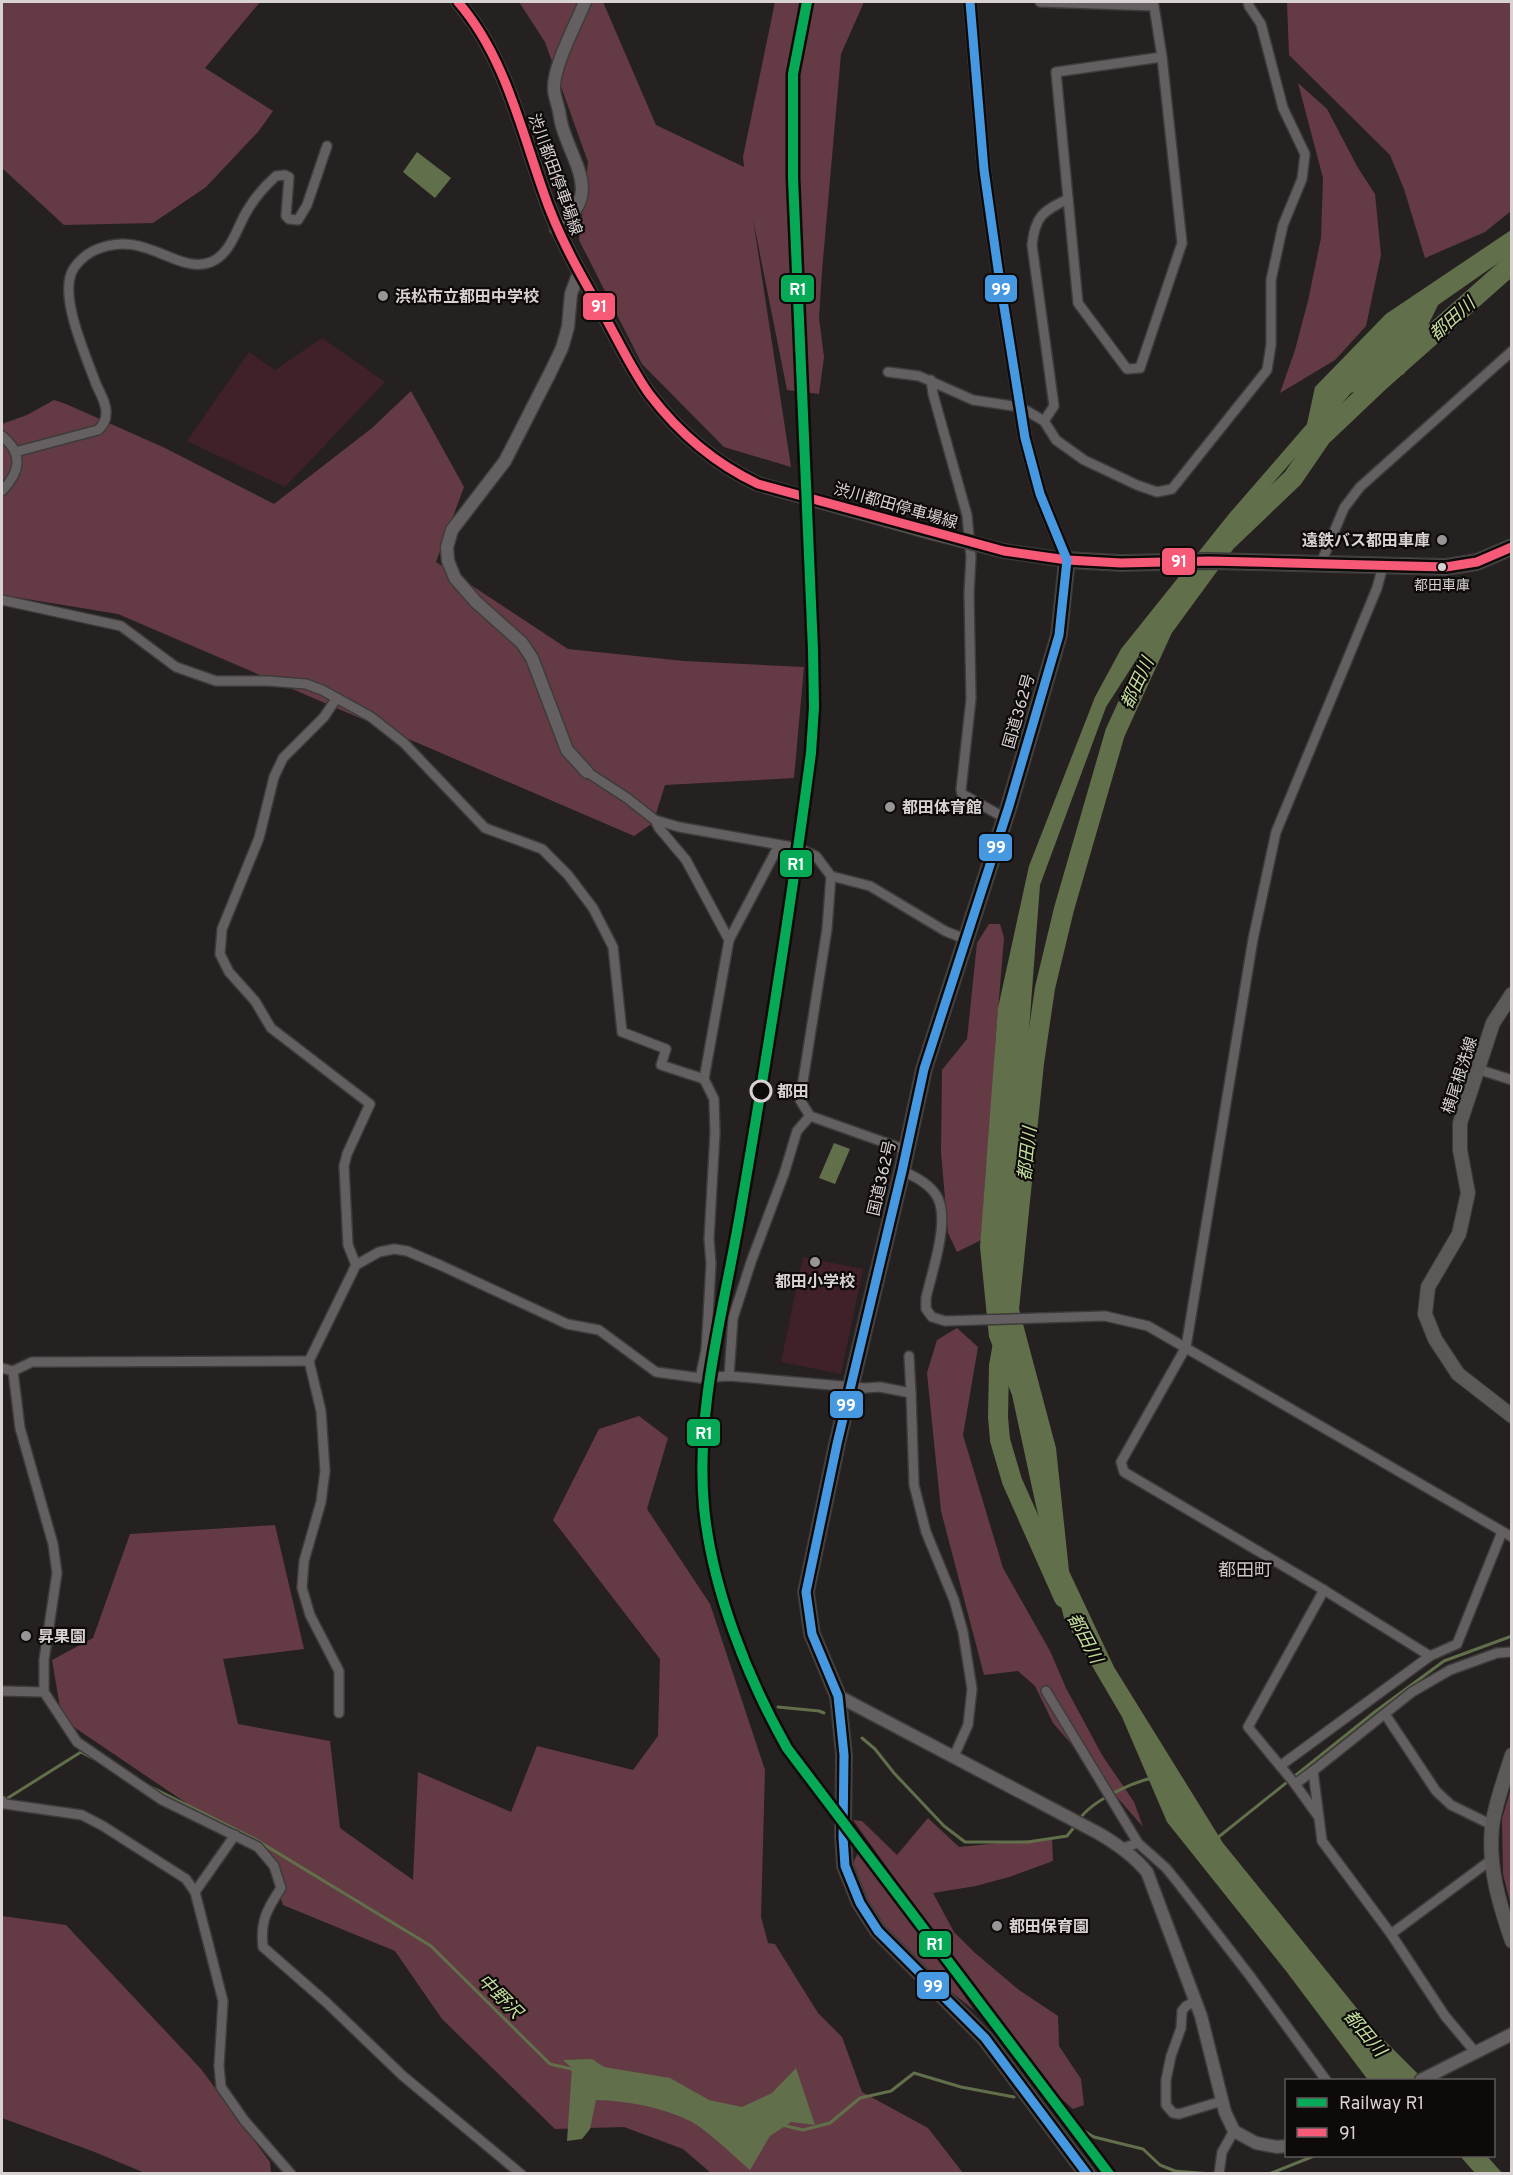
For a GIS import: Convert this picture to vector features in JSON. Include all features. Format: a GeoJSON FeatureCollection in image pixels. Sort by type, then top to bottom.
{"type":"FeatureCollection","features":[{"type":"Feature","properties":{"kind":"highway"},"geometry":{"type":"LineString","coordinates":[[1067,560],[1121,563],[1209,561],[1446,567],[1477,562],[1511,550]]}},
{"type":"Feature","properties":{"kind":"highway","name":"国道362号"},"geometry":{"type":"LineString","coordinates":[[1067,560],[1059,635],[1005,818],[924,1069],[824,1501],[806,1592],[812,1634],[838,1696],[844,1755],[845,1866],[860,1903],[878,1931],[985,2038],[1087,2174]]}},
{"type":"Feature","properties":{"kind":"main road","name":"渋川都田停車場線"},"geometry":{"type":"LineString","coordinates":[[458,2],[473,19],[501,71],[556,229],[579,272],[650,395],[694,443],[733,472],[758,484],[1004,551],[1067,560]]}},
{"type":"Feature","properties":{"kind":"main road","name":"横尾根洗線"},"geometry":{"type":"LineString","coordinates":[[1512,994],[1493,1023],[1460,1123],[1460,1150],[1468,1193],[1458,1234],[1428,1287],[1425,1314],[1435,1339],[1458,1374],[1512,1416]]}},
{"type":"Feature","properties":{"kind":"main road"},"geometry":{"type":"LineString","coordinates":[[1512,1755],[1492,1825],[1491,1860],[1494,1885],[1512,1941]]}},
{"type":"Feature","properties":{"kind":"street"},"geometry":{"type":"LineString","coordinates":[[556,229],[566,222],[577,208],[582,192],[581,173],[562,126],[554,89],[558,67],[585,2]]}},
{"type":"Feature","properties":{"kind":"street"},"geometry":{"type":"LineString","coordinates":[[970,2],[984,170],[1025,438],[1040,494],[1067,560]]}},
{"type":"Feature","properties":{"kind":"street"},"geometry":{"type":"LineString","coordinates":[[1041,2],[1154,6],[1162,57],[1182,243],[1140,368],[1127,369],[1078,303],[1056,72],[1162,57]]}},
{"type":"Feature","properties":{"kind":"street"},"geometry":{"type":"LineString","coordinates":[[888,372],[919,376],[973,400],[1020,407],[1044,421],[1056,440],[1084,460],[1157,492],[1172,489],[1267,370],[1271,345],[1271,280],[1283,225],[1302,179],[1305,154],[1283,108],[1261,24],[1248,2]]}},
{"type":"Feature","properties":{"kind":"street"},"geometry":{"type":"LineString","coordinates":[[15,452],[99,430],[104,423],[105,407],[82,348],[68,297],[71,272],[80,261],[90,253],[117,243],[146,247],[183,262],[202,265],[213,262],[228,248],[256,196],[276,176],[289,177],[286,216],[289,219],[298,220],[307,205],[327,146]]}},
{"type":"Feature","properties":{"kind":"street"},"geometry":{"type":"LineString","coordinates":[[1044,421],[1054,406],[1032,245],[1034,226],[1043,213],[1068,199]]}},
{"type":"Feature","properties":{"kind":"street"},"geometry":{"type":"LineString","coordinates":[[579,272],[571,294],[568,327],[562,348],[550,373],[506,461],[452,530],[447,547],[448,561],[455,578],[476,602],[522,643],[532,658],[567,750],[587,772],[627,798],[655,820],[679,827],[798,848],[816,856],[831,876],[870,886],[945,931],[965,939]]}},
{"type":"Feature","properties":{"kind":"street"},"geometry":{"type":"LineString","coordinates":[[1321,563],[1344,508],[1360,487],[1511,351]]}},
{"type":"Feature","properties":{"kind":"street"},"geometry":{"type":"LineString","coordinates":[[931,381],[967,515],[971,557],[969,593],[971,699],[961,790],[962,794],[1005,818]]}},
{"type":"Feature","properties":{"kind":"street"},"geometry":{"type":"LineString","coordinates":[[2,436],[15,452],[17,469],[2,491]]}},
{"type":"Feature","properties":{"kind":"street"},"geometry":{"type":"LineString","coordinates":[[1383,566],[1377,588],[1276,832],[1253,939],[1186,1347],[1121,1462],[1124,1472],[1324,1590],[1430,1656]]}},
{"type":"Feature","properties":{"kind":"street"},"geometry":{"type":"LineString","coordinates":[[2,600],[121,626],[176,666],[216,681],[306,684],[322,690],[371,717],[404,743],[485,828],[542,849],[568,875],[593,908],[613,947],[622,1032],[666,1049],[661,1065],[704,1079]]}},
{"type":"Feature","properties":{"kind":"street"},"geometry":{"type":"LineString","coordinates":[[336,699],[324,717],[283,758],[274,777],[259,838],[222,929],[220,954],[230,972],[255,1002],[271,1028],[370,1104],[347,1154],[344,1167],[348,1245],[356,1265]]}},
{"type":"Feature","properties":{"kind":"street"},"geometry":{"type":"LineString","coordinates":[[655,820],[686,860],[729,940]]}},
{"type":"Feature","properties":{"kind":"street"},"geometry":{"type":"LineString","coordinates":[[700,1378],[708,1317],[711,1264],[709,1239],[715,1133],[714,1099],[704,1079],[729,940],[779,845]]}},
{"type":"Feature","properties":{"kind":"street"},"geometry":{"type":"LineString","coordinates":[[831,876],[827,929],[800,1100],[810,1116],[906,1150]]}},
{"type":"Feature","properties":{"kind":"street"},"geometry":{"type":"LineString","coordinates":[[1477,1069],[1512,1080]]}},
{"type":"Feature","properties":{"kind":"street"},"geometry":{"type":"LineString","coordinates":[[729,1376],[733,1318],[797,1131],[810,1116]]}},
{"type":"Feature","properties":{"kind":"street"},"geometry":{"type":"LineString","coordinates":[[902,1171],[915,1176],[930,1188],[940,1203],[941,1229],[926,1298],[926,1309],[932,1317],[945,1321],[1106,1316],[1148,1326],[1512,1537]]}},
{"type":"Feature","properties":{"kind":"street"},"geometry":{"type":"LineString","coordinates":[[339,1713],[339,1671],[310,1615],[303,1588],[304,1561],[321,1502],[325,1471],[321,1411],[309,1361],[356,1265],[379,1252],[394,1249],[407,1251],[567,1324],[599,1330],[656,1372],[700,1378],[729,1376],[880,1387],[911,1393]]}},
{"type":"Feature","properties":{"kind":"street"},"geometry":{"type":"LineString","coordinates":[[909,1356],[914,1485],[926,1532],[954,1600],[960,1621],[972,1689],[968,1725],[954,1756]]}},
{"type":"Feature","properties":{"kind":"street"},"geometry":{"type":"LineString","coordinates":[[2,1368],[13,1371],[32,1362],[309,1361]]}},
{"type":"Feature","properties":{"kind":"street"},"geometry":{"type":"LineString","coordinates":[[13,1371],[20,1428],[53,1544],[57,1573],[44,1660],[44,1692],[77,1742],[162,1800],[258,1847],[274,1866],[281,1888],[270,1905],[261,1929],[263,1947],[327,2003],[403,2076],[521,2174]]}},
{"type":"Feature","properties":{"kind":"street"},"geometry":{"type":"LineString","coordinates":[[1281,1768],[1430,1656],[1457,1644],[1502,1532]]}},
{"type":"Feature","properties":{"kind":"street"},"geometry":{"type":"LineString","coordinates":[[1319,1818],[1295,1784],[1248,1727],[1324,1590]]}},
{"type":"Feature","properties":{"kind":"street"},"geometry":{"type":"LineString","coordinates":[[1295,1784],[1412,1692],[1450,1670],[1497,1653],[1512,1652]]}},
{"type":"Feature","properties":{"kind":"street"},"geometry":{"type":"LineString","coordinates":[[2,1691],[44,1692]]}},
{"type":"Feature","properties":{"kind":"street"},"geometry":{"type":"LineString","coordinates":[[1046,1691],[1138,1843],[1166,1868],[1179,1884],[1325,2079]]}},
{"type":"Feature","properties":{"kind":"street"},"geometry":{"type":"LineString","coordinates":[[838,1696],[1123,1848],[1137,1860],[1147,1872],[1196,2001],[1225,2112],[1234,2131],[1256,2143],[1285,2146]]}},
{"type":"Feature","properties":{"kind":"street"},"geometry":{"type":"LineString","coordinates":[[1385,1714],[1436,1791],[1452,1805],[1492,1825]]}},
{"type":"Feature","properties":{"kind":"street"},"geometry":{"type":"LineString","coordinates":[[1313,1771],[1322,1841],[1391,1934],[1471,2055]]}},
{"type":"Feature","properties":{"kind":"street"},"geometry":{"type":"LineString","coordinates":[[2,1801],[5,1804],[82,1815],[186,1879],[195,1892],[223,2001],[219,2066],[221,2087],[244,2121],[291,2174]]}},
{"type":"Feature","properties":{"kind":"street"},"geometry":{"type":"LineString","coordinates":[[195,1892],[235,1835]]}},
{"type":"Feature","properties":{"kind":"street"},"geometry":{"type":"LineString","coordinates":[[1123,1848],[1138,1843]]}},
{"type":"Feature","properties":{"kind":"street"},"geometry":{"type":"LineString","coordinates":[[1391,1934],[1491,1860]]}},
{"type":"Feature","properties":{"kind":"street"},"geometry":{"type":"LineString","coordinates":[[1196,2001],[1182,2011],[1181,2028],[1166,2080],[1166,2105],[1173,2113],[1185,2114],[1222,2101]]}},
{"type":"Feature","properties":{"kind":"street"},"geometry":{"type":"LineString","coordinates":[[1423,2079],[1512,2034]]}},
{"type":"Feature","properties":{"kind":"street"},"geometry":{"type":"LineString","coordinates":[[1219,2174],[1222,2152],[1234,2131]]}},
{"type":"Feature","properties":{"kind":"shaded area"},"geometry":{"type":"Polygon","coordinates":[[[2,2],[260,2],[205,68],[273,111],[258,132],[206,187],[153,223],[64,225],[2,168],[2,2]]]}},
{"type":"Feature","properties":{"kind":"shaded area"},"geometry":{"type":"Polygon","coordinates":[[[519,2],[603,2],[656,125],[744,167],[743,157],[775,2],[864,2],[841,54],[822,271],[819,318],[824,357],[819,394],[787,390],[753,219],[791,467],[724,447],[642,364],[579,240],[588,162],[545,42],[519,2]]]}},
{"type":"Feature","properties":{"kind":"shaded area"},"geometry":{"type":"Polygon","coordinates":[[[1287,2],[1511,2],[1511,211],[1485,232],[1425,258],[1404,189],[1390,155],[1289,55],[1287,2]]]}},
{"type":"Feature","properties":{"kind":"shaded area"},"geometry":{"type":"Polygon","coordinates":[[[1298,83],[1327,109],[1358,168],[1375,194],[1381,255],[1366,326],[1335,360],[1280,393],[1295,350],[1308,301],[1321,238],[1323,178],[1298,83]]]}},
{"type":"Feature","properties":{"kind":"shaded area"},"geometry":{"type":"Polygon","coordinates":[[[322,338],[385,382],[285,487],[187,441],[249,352],[275,370],[322,338]]]}},
{"type":"Feature","properties":{"kind":"shaded area"},"geometry":{"type":"Polygon","coordinates":[[[411,391],[464,487],[436,562],[568,649],[684,661],[804,667],[794,778],[665,785],[653,823],[634,836],[118,614],[2,595],[2,424],[27,415],[54,400],[165,448],[274,504],[372,428],[411,391]]]}},
{"type":"Feature","properties":{"kind":"shaded area"},"geometry":{"type":"Polygon","coordinates":[[[989,924],[1000,924],[1004,938],[995,1047],[994,1104],[986,1168],[981,1240],[957,1252],[948,1233],[941,1152],[942,1070],[967,1039],[977,943],[989,924]]]}},
{"type":"Feature","properties":{"kind":"shaded area"},"geometry":{"type":"Polygon","coordinates":[[[803,1257],[863,1269],[841,1374],[781,1362],[803,1257]]]}},
{"type":"Feature","properties":{"kind":"shaded area"},"geometry":{"type":"Polygon","coordinates":[[[957,1328],[978,1347],[963,1435],[1003,1568],[1050,1651],[1066,1688],[1102,1755],[1134,1802],[1143,1827],[1053,1723],[1035,1686],[1018,1671],[984,1675],[941,1511],[927,1373],[937,1340],[957,1328]]]}},
{"type":"Feature","properties":{"kind":"shaded area"},"geometry":{"type":"Polygon","coordinates":[[[639,1416],[668,1438],[647,1509],[710,1604],[765,1770],[761,1917],[768,1943],[775,1944],[818,2013],[842,2037],[862,2092],[928,2128],[963,2173],[711,2173],[683,2149],[624,2127],[555,2129],[442,2019],[395,1951],[283,1905],[266,1857],[62,1719],[52,1660],[93,1638],[130,1534],[275,1525],[304,1649],[223,1659],[238,1724],[330,1741],[340,1828],[413,1880],[418,1772],[511,1812],[537,1746],[633,1770],[658,1736],[660,1659],[553,1520],[599,1429],[639,1416]]]}},
{"type":"Feature","properties":{"kind":"shaded area"},"geometry":{"type":"Polygon","coordinates":[[[1511,1788],[1511,1906],[1503,1874],[1502,1819],[1511,1788]]]}},
{"type":"Feature","properties":{"kind":"shaded area"},"geometry":{"type":"Polygon","coordinates":[[[928,1818],[959,1847],[1052,1838],[1053,1861],[976,1886],[933,1893],[954,1932],[974,1952],[1019,1990],[1058,2016],[1059,2046],[1081,2079],[1084,2105],[1073,2109],[1048,2087],[853,1820],[862,1821],[897,1855],[928,1818]]]}},
{"type":"Feature","properties":{"kind":"shaded area"},"geometry":{"type":"Polygon","coordinates":[[[860,1848],[974,2010],[900,1945],[866,1903],[856,1883],[853,1865],[860,1848]]]}},
{"type":"Feature","properties":{"kind":"shaded area"},"geometry":{"type":"Polygon","coordinates":[[[2,1916],[66,1925],[201,2069],[270,2162],[271,2173],[145,2173],[2,2118],[2,1916]]]}},
{"type":"Feature","properties":{"kind":"water"},"geometry":{"type":"Polygon","coordinates":[[[417,152],[451,178],[435,198],[403,172],[417,152]]]}},
{"type":"Feature","properties":{"kind":"water"},"geometry":{"type":"Polygon","coordinates":[[[1511,230],[1511,254],[1438,305],[1404,374],[1351,393],[1183,587],[1106,707],[1040,885],[1023,1109],[1006,1260],[1056,1448],[1069,1571],[1114,1667],[1223,1843],[1376,2032],[1423,2079],[1367,2079],[1286,1971],[1167,1822],[1122,1717],[1064,1618],[1036,1506],[1012,1395],[989,1337],[980,1247],[998,1008],[1029,866],[1095,697],[1121,649],[1229,514],[1307,424],[1315,387],[1386,314],[1511,230]]]}},
{"type":"Feature","properties":{"kind":"water"},"geometry":{"type":"Polygon","coordinates":[[[834,1143],[850,1149],[835,1184],[819,1178],[834,1143]]]}},
{"type":"Feature","properties":{"kind":"water"},"geometry":{"type":"Polygon","coordinates":[[[592,2059],[604,2067],[670,2078],[709,2100],[742,2107],[772,2093],[796,2068],[815,2125],[791,2122],[770,2136],[750,2170],[692,2122],[669,2112],[633,2103],[596,2100],[590,2129],[582,2139],[567,2141],[572,2068],[563,2060],[592,2059]]]}},
{"type":"Feature","properties":{"kind":"water"},"geometry":{"type":"Polygon","coordinates":[[[1461,2157],[1488,2157],[1502,2173],[1475,2173],[1461,2157]]]}},
{"type":"Feature","properties":{"kind":"waterway","name":"都田川"},"geometry":{"type":"LineString","coordinates":[[1009,1309],[1034,1063],[1045,988],[1064,909],[1115,733],[1163,628],[1226,542],[1293,478],[1321,437],[1380,381],[1512,264]]}},
{"type":"Feature","properties":{"kind":"waterway","name":"都田川"},"geometry":{"type":"LineString","coordinates":[[1004,1338],[999,1366],[1000,1440],[1012,1481],[1064,1598]]}},
{"type":"Feature","properties":{"kind":"waterway"},"geometry":{"type":"LineString","coordinates":[[1216,1839],[1376,1711],[1444,1661],[1512,1636]]}},
{"type":"Feature","properties":{"kind":"waterway"},"geometry":{"type":"LineString","coordinates":[[778,1707],[824,1713]]}},
{"type":"Feature","properties":{"kind":"waterway"},"geometry":{"type":"LineString","coordinates":[[862,1738],[875,1749],[894,1773],[944,1826],[965,1842],[1028,1842],[1067,1836],[1075,1826]]}},
{"type":"Feature","properties":{"kind":"waterway","name":"中野沢"},"geometry":{"type":"LineString","coordinates":[[3,1801],[81,1752],[92,1758]]}},
{"type":"Feature","properties":{"kind":"waterway"},"geometry":{"type":"LineString","coordinates":[[1079,1820],[1093,1806],[1112,1794],[1152,1778]]}},
{"type":"Feature","properties":{"kind":"waterway","name":"中野沢"},"geometry":{"type":"LineString","coordinates":[[149,1786],[253,1838],[431,1946],[550,2064],[576,2070]]}},
{"type":"Feature","properties":{"kind":"waterway","name":"中野沢"},"geometry":{"type":"LineString","coordinates":[[782,2125],[803,2130],[830,2123],[860,2098],[891,2091],[914,2073],[961,2087],[1014,2097]]}},
{"type":"Feature","properties":{"kind":"waterway","name":"中野沢"},"geometry":{"type":"LineString","coordinates":[[1079,2128],[1094,2137],[1143,2149],[1160,2165],[1175,2171],[1211,2174]]}},
{"type":"Feature","properties":{"kind":"waterway","name":"中野沢"},"geometry":{"type":"LineString","coordinates":[[1269,2174],[1312,2157]]}},
{"type":"Feature","properties":{"kind":"rail line","name":"R1"},"geometry":{"type":"LineString","coordinates":[[807,2],[793,74],[793,178],[814,707],[811,753],[778,981],[708,1394],[702,1469],[708,1538],[733,1632],[758,1692],[787,1748],[1109,2174]]}},
{"type":"Feature","properties":{"kind":"transit line","name":"91"},"geometry":{"type":"LineString","coordinates":[[458,2],[474,23],[499,68],[563,240],[638,377],[661,409],[686,435],[713,457],[742,476],[758,484],[1004,551],[1067,560],[1121,563],[1209,561],[1446,567],[1477,562],[1512,547]]}},
{"type":"Feature","properties":{"kind":"transit line","name":"99"},"geometry":{"type":"LineString","coordinates":[[970,2],[984,170],[1025,438],[1040,494],[1067,560],[1059,635],[1009,806],[924,1069],[837,1444],[806,1592],[812,1634],[838,1696],[844,1755],[845,1866],[860,1903],[878,1931],[985,2038],[1087,2174]]}},
{"type":"Feature","properties":{"kind":"place","name":"浜松市立都田中学校"},"geometry":{"type":"Point","coordinates":[383,296]}},
{"type":"Feature","properties":{"kind":"place","name":"遠鉄バス都田車庫"},"geometry":{"type":"Point","coordinates":[1442,540]}},
{"type":"Feature","properties":{"kind":"place","name":"都田車庫"},"geometry":{"type":"Point","coordinates":[1442,567]}},
{"type":"Feature","properties":{"kind":"place","name":"都田体育館"},"geometry":{"type":"Point","coordinates":[890,807]}},
{"type":"Feature","properties":{"kind":"place","name":"都田"},"geometry":{"type":"Point","coordinates":[761,1091]}},
{"type":"Feature","properties":{"kind":"place","name":"都田小学校"},"geometry":{"type":"Point","coordinates":[815,1262]}},
{"type":"Feature","properties":{"kind":"place","name":"昇果園"},"geometry":{"type":"Point","coordinates":[26,1636]}},
{"type":"Feature","properties":{"kind":"place","name":"都田保育園"},"geometry":{"type":"Point","coordinates":[997,1926]}},
{"type":"Feature","properties":{"kind":"district","name":"都田町"},"geometry":{"type":"Point","coordinates":[1245,1570]}}]}
